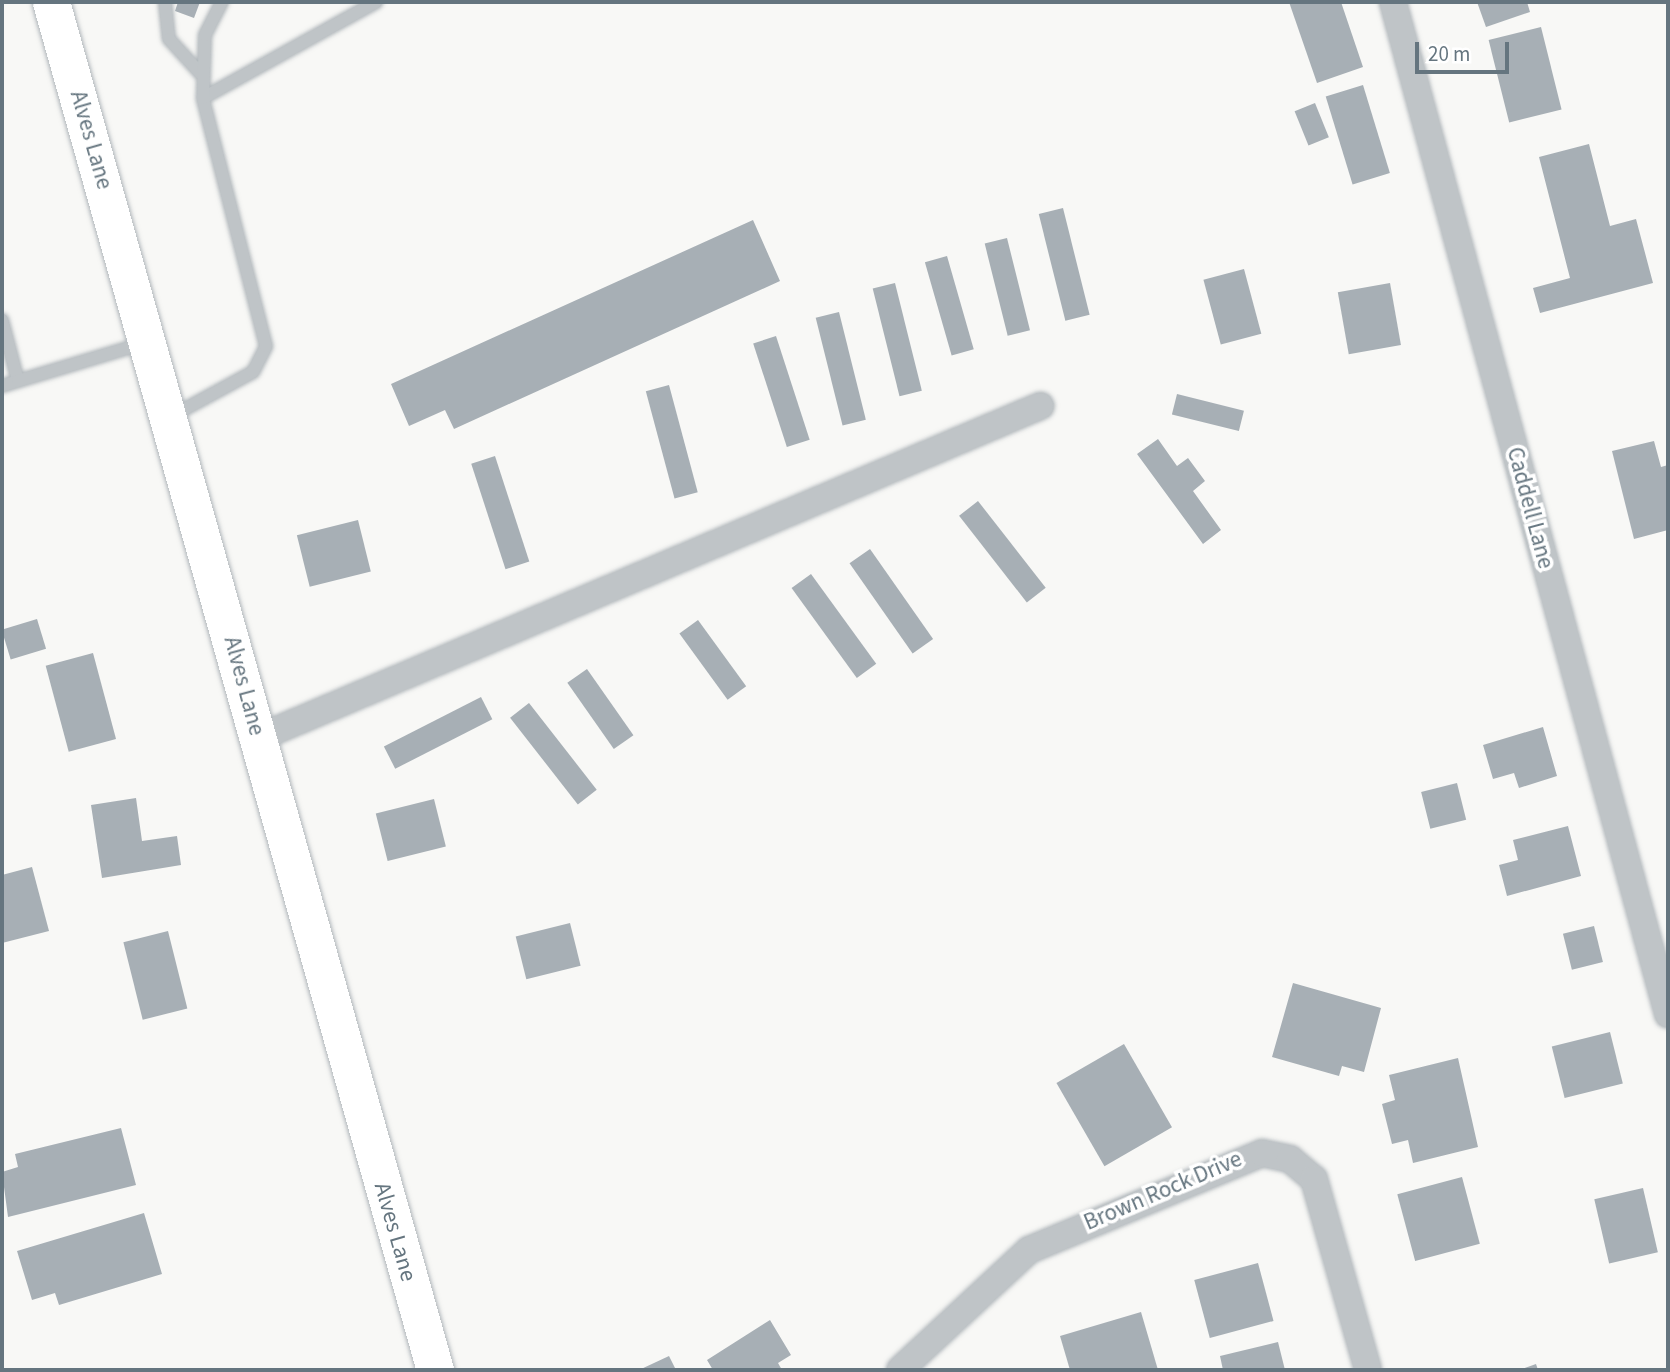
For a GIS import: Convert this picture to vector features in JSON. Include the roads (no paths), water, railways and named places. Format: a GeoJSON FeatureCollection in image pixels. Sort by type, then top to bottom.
{"type":"FeatureCollection","features":[{"type":"Feature","properties":{"kind":"street","name":"Alves Lane"},"geometry":{"type":"LineString","coordinates":[[51,2],[435,1370]]}},
{"type":"Feature","properties":{"kind":"street","name":"Caddell Lane"},"geometry":{"type":"LineString","coordinates":[[1393,2],[1668,1014]]}},
{"type":"Feature","properties":{"kind":"street"},"geometry":{"type":"LineString","coordinates":[[258,738],[1040,407]]}},
{"type":"Feature","properties":{"kind":"street","name":"Brown Rock Drive"},"geometry":{"type":"LineString","coordinates":[[900,1370],[1028,1250],[1262,1153],[1290,1159],[1314,1179],[1368,1370]]}},
{"type":"Feature","properties":{"kind":"lane"},"geometry":{"type":"LineString","coordinates":[[165,2],[169,39],[200,73]]}},
{"type":"Feature","properties":{"kind":"lane"},"geometry":{"type":"LineString","coordinates":[[169,418],[253,372],[266,346],[203,98],[200,73],[205,36],[222,2]]}},
{"type":"Feature","properties":{"kind":"lane"},"geometry":{"type":"LineString","coordinates":[[203,98],[376,2]]}},
{"type":"Feature","properties":{"kind":"lane"},"geometry":{"type":"LineString","coordinates":[[2,320],[18,381]]}},
{"type":"Feature","properties":{"kind":"lane"},"geometry":{"type":"LineString","coordinates":[[2,386],[148,342]]}}]}
